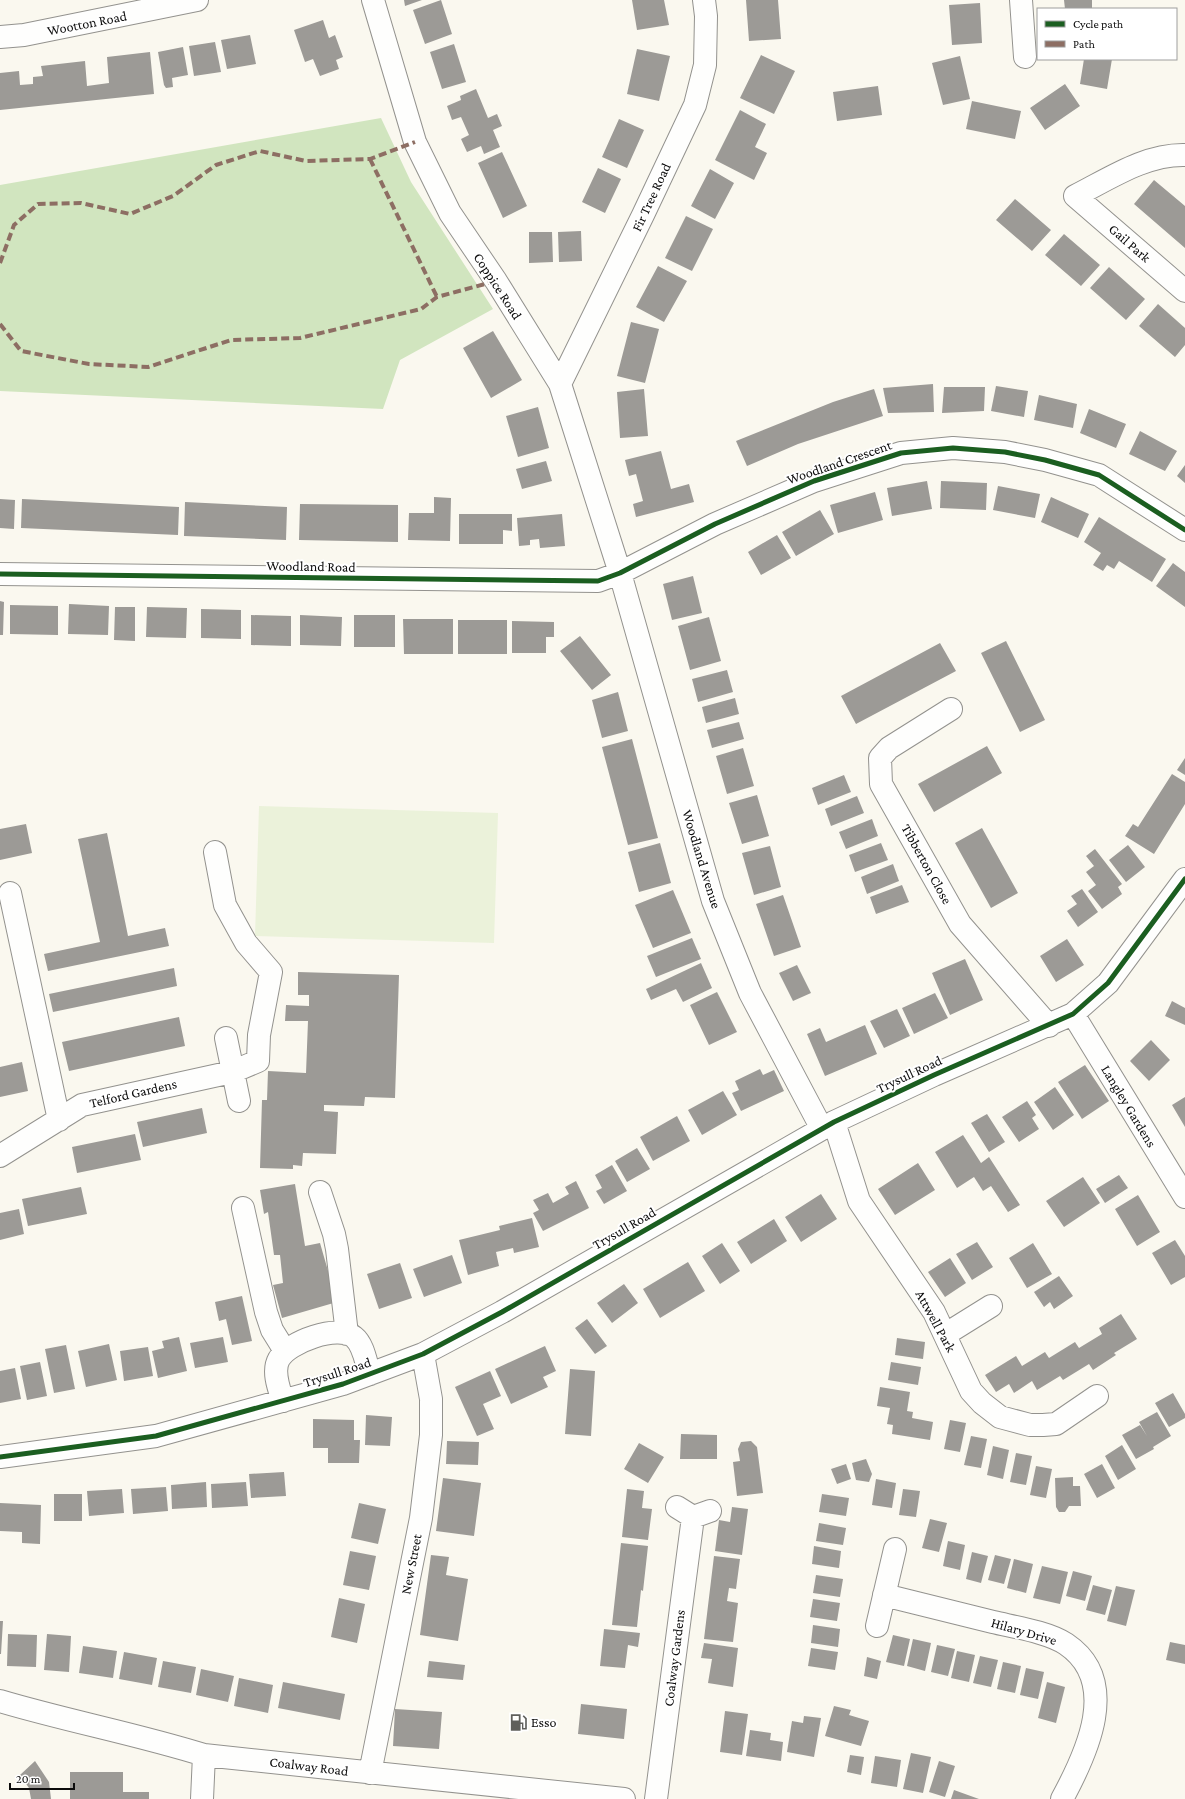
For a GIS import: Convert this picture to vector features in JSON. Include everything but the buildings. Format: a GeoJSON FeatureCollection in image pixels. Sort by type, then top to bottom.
{"type":"FeatureCollection","features":[{"type":"Feature","properties":{"kind":"street","name":"Wootton Road"},"geometry":{"type":"LineString","coordinates":[[0,37],[24,35],[197,0]]}},
{"type":"Feature","properties":{"kind":"street","name":"Coppice Road"},"geometry":{"type":"LineString","coordinates":[[373,0],[415,142],[450,214],[496,281],[560,384],[620,573]]}},
{"type":"Feature","properties":{"kind":"street","name":"Fir Tree Road"},"geometry":{"type":"LineString","coordinates":[[560,384],[695,105],[705,65],[706,16],[704,0]]}},
{"type":"Feature","properties":{"kind":"street"},"geometry":{"type":"LineString","coordinates":[[1021,0],[1025,57]]}},
{"type":"Feature","properties":{"kind":"street","name":"Gail Park"},"geometry":{"type":"LineString","coordinates":[[1185,155],[1171,155],[1147,160],[1075,196],[1185,291]]}},
{"type":"Feature","properties":{"kind":"street","name":"Woodland Crescent"},"geometry":{"type":"LineString","coordinates":[[620,573],[715,524],[814,481],[901,453],[953,448],[1005,452],[1045,460],[1099,475],[1185,530]]}},
{"type":"Feature","properties":{"kind":"street","name":"Woodland Road"},"geometry":{"type":"LineString","coordinates":[[0,574],[598,581],[620,573]]}},
{"type":"Feature","properties":{"kind":"street","name":"Woodland Avenue"},"geometry":{"type":"LineString","coordinates":[[620,573],[713,901],[750,993],[828,1126]]}},
{"type":"Feature","properties":{"kind":"street","name":"Tibberton Close"},"geometry":{"type":"LineString","coordinates":[[951,709],[889,748],[880,758],[882,784],[960,924],[1049,1026]]}},
{"type":"Feature","properties":{"kind":"street","name":"Telford Gardens"},"geometry":{"type":"LineString","coordinates":[[0,1156],[82,1105],[232,1072],[258,1061],[259,1035],[271,972],[246,943],[225,905],[215,852]]}},
{"type":"Feature","properties":{"kind":"street","name":"Trysull Road"},"geometry":{"type":"LineString","coordinates":[[0,1457],[156,1436],[283,1401],[370,1374],[423,1354],[502,1312],[828,1126],[934,1074],[1049,1026],[1073,1014],[1108,983],[1185,879]]}},
{"type":"Feature","properties":{"kind":"street"},"geometry":{"type":"LineString","coordinates":[[10,892],[59,1120]]}},
{"type":"Feature","properties":{"kind":"street","name":"Langley Gardens"},"geometry":{"type":"LineString","coordinates":[[1073,1014],[1185,1197]]}},
{"type":"Feature","properties":{"kind":"street"},"geometry":{"type":"LineString","coordinates":[[226,1038],[239,1102]]}},
{"type":"Feature","properties":{"kind":"street","name":"Attwell Park"},"geometry":{"type":"LineString","coordinates":[[828,1126],[859,1201],[934,1312],[946,1334],[971,1391],[982,1403],[1000,1417],[1030,1425],[1056,1424],[1097,1396]]}},
{"type":"Feature","properties":{"kind":"street"},"geometry":{"type":"LineString","coordinates":[[320,1192],[334,1234],[337,1249],[347,1334]]}},
{"type":"Feature","properties":{"kind":"street"},"geometry":{"type":"LineString","coordinates":[[242,1208],[266,1312],[272,1330],[285,1351]]}},
{"type":"Feature","properties":{"kind":"street"},"geometry":{"type":"LineString","coordinates":[[946,1334],[992,1306]]}},
{"type":"Feature","properties":{"kind":"street"},"geometry":{"type":"LineString","coordinates":[[283,1401],[277,1380],[278,1359],[285,1351],[295,1344],[312,1338],[336,1333],[347,1334],[355,1337],[360,1345],[370,1374]]}},
{"type":"Feature","properties":{"kind":"street","name":"New Street"},"geometry":{"type":"LineString","coordinates":[[370,1774],[422,1510],[431,1435],[431,1399],[423,1354]]}},
{"type":"Feature","properties":{"kind":"street","name":"Coalway Gardens"},"geometry":{"type":"LineString","coordinates":[[656,1799],[693,1512]]}},
{"type":"Feature","properties":{"kind":"street"},"geometry":{"type":"LineString","coordinates":[[877,1626],[895,1549]]}},
{"type":"Feature","properties":{"kind":"street","name":"Hilary Drive"},"geometry":{"type":"LineString","coordinates":[[884,1595],[1037,1632],[1065,1643],[1087,1664],[1094,1682],[1096,1703],[1093,1725],[1083,1754],[1062,1799]]}},
{"type":"Feature","properties":{"kind":"street","name":"Coalway Road"},"geometry":{"type":"LineString","coordinates":[[0,1701],[41,1713],[175,1746],[204,1755],[242,1758],[370,1774],[624,1799]]}},
{"type":"Feature","properties":{"kind":"street"},"geometry":{"type":"LineString","coordinates":[[202,1799],[204,1755]]}},
{"type":"Feature","properties":{"kind":"green space"},"geometry":{"type":"Polygon","coordinates":[[[381,118],[411,182],[493,309],[400,360],[383,409],[0,391],[0,185],[381,118]]]}},
{"type":"Feature","properties":{"kind":"green space"},"geometry":{"type":"Polygon","coordinates":[[[259,806],[498,813],[494,943],[255,936],[259,806]]]}},
{"type":"Feature","properties":{"kind":"marked path"},"geometry":{"type":"LineString","coordinates":[[0,263],[14,225],[38,204],[81,203],[130,214],[173,196],[216,165],[260,151],[306,161],[370,159],[415,142]]}},
{"type":"Feature","properties":{"kind":"marked path"},"geometry":{"type":"LineString","coordinates":[[370,159],[437,297]]}},
{"type":"Feature","properties":{"kind":"marked path"},"geometry":{"type":"LineString","coordinates":[[0,324],[21,351],[89,364],[148,367],[231,340],[300,338],[421,309],[437,297],[496,281]]}},
{"type":"Feature","properties":{"kind":"cycle path"},"geometry":{"type":"LineString","coordinates":[[0,574],[598,581],[620,573],[715,524],[814,481],[901,453],[953,448],[1005,452],[1045,460],[1099,475],[1185,530]]}},
{"type":"Feature","properties":{"kind":"cycle path"},"geometry":{"type":"LineString","coordinates":[[0,1457],[156,1436],[343,1384],[423,1354],[502,1312],[834,1122],[934,1075],[1073,1014],[1108,983],[1185,879]]}},
{"type":"Feature","properties":{"kind":"place","name":"Esso"},"geometry":{"type":"Point","coordinates":[518,1722]}}]}
